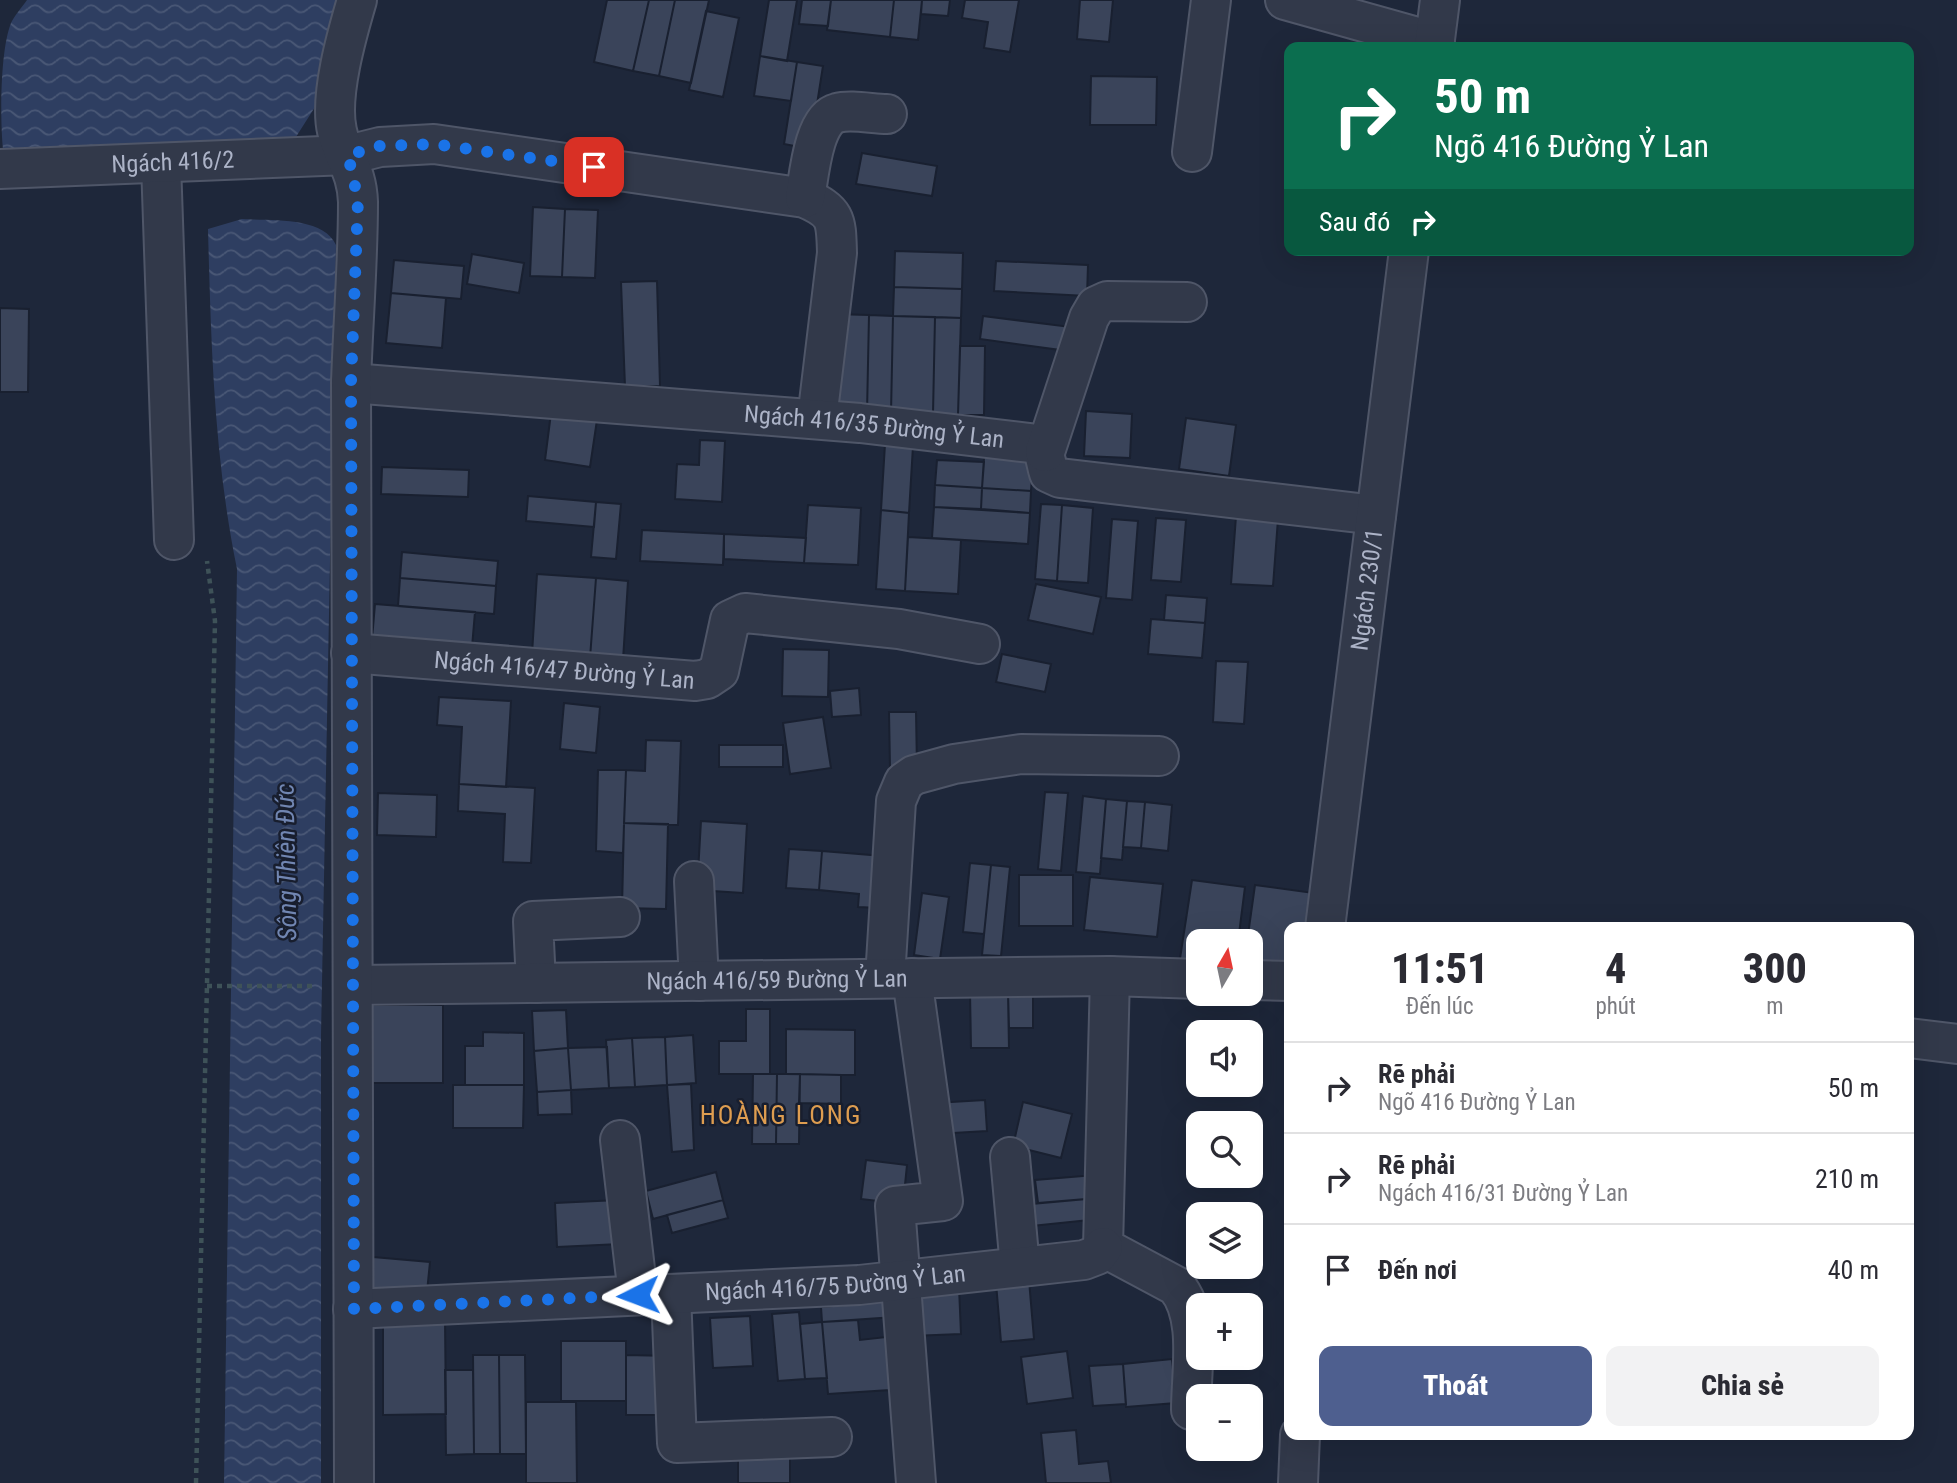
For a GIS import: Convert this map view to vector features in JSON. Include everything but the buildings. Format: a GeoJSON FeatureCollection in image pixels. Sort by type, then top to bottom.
{"type":"FeatureCollection","features":[{"type":"Feature","properties":{"kind":"street"},"geometry":{"type":"LineString","coordinates":[[354,1483],[351,383],[358,200],[348,155],[337,131],[336,119],[345,47],[357,0]]}},
{"type":"Feature","properties":{"kind":"street"},"geometry":{"type":"LineString","coordinates":[[1192,152],[1212,0]]}},
{"type":"Feature","properties":{"kind":"street"},"geometry":{"type":"LineString","coordinates":[[1285,0],[1424,42]]}},
{"type":"Feature","properties":{"kind":"street"},"geometry":{"type":"LineString","coordinates":[[1434,42],[1440,0]]}},
{"type":"Feature","properties":{"kind":"street"},"geometry":{"type":"LineString","coordinates":[[817,419],[837,253],[837,229],[832,214],[824,206],[805,198],[817,134],[827,120],[837,113],[887,114]]}},
{"type":"Feature","properties":{"kind":"street","name":"Ngách 416/2"},"geometry":{"type":"LineString","coordinates":[[0,170],[348,155],[380,146],[434,144],[805,198]]}},
{"type":"Feature","properties":{"kind":"street"},"geometry":{"type":"LineString","coordinates":[[161,163],[190,546]]}},
{"type":"Feature","properties":{"kind":"street","name":"Ngách 230/1"},"geometry":{"type":"LineString","coordinates":[[1326,922],[1408,256]]}},
{"type":"Feature","properties":{"kind":"street"},"geometry":{"type":"LineString","coordinates":[[1187,302],[1107,301],[1096,306],[1089,318],[1045,452],[1049,473],[1060,478],[1376,515]]}},
{"type":"Feature","properties":{"kind":"street","name":"Ngách 416/35 Đường Ỷ Lan"},"geometry":{"type":"LineString","coordinates":[[351,383],[817,419],[1030,443],[1040,446],[1045,452]]}},
{"type":"Feature","properties":{"kind":"street","name":"Ngách 416/47 Đường Ỷ Lan"},"geometry":{"type":"LineString","coordinates":[[351,653],[695,681],[707,679],[719,671],[730,620],[745,613],[898,629],[980,644]]}},
{"type":"Feature","properties":{"kind":"street"},"geometry":{"type":"LineString","coordinates":[[916,1483],[895,1206],[943,1201],[898,978],[896,801],[904,782],[914,775],[954,764],[1021,754],[1159,756]]}},
{"type":"Feature","properties":{"kind":"street"},"geometry":{"type":"LineString","coordinates":[[694,881],[699,981]]}},
{"type":"Feature","properties":{"kind":"street"},"geometry":{"type":"LineString","coordinates":[[536,983],[533,921],[620,918]]}},
{"type":"Feature","properties":{"kind":"street"},"geometry":{"type":"LineString","coordinates":[[1110,976],[1103,1247],[1176,1286],[1184,1295],[1191,1318],[1191,1384]]}},
{"type":"Feature","properties":{"kind":"street","name":"Ngách 416/59 Đường Ỷ Lan"},"geometry":{"type":"LineString","coordinates":[[353,985],[1110,976],[1186,979]]}},
{"type":"Feature","properties":{"kind":"street"},"geometry":{"type":"LineString","coordinates":[[1264,980],[1284,981]]}},
{"type":"Feature","properties":{"kind":"street"},"geometry":{"type":"LineString","coordinates":[[1914,1039],[1957,1044]]}},
{"type":"Feature","properties":{"kind":"street"},"geometry":{"type":"LineString","coordinates":[[620,1140],[655,1294],[677,1443],[832,1437]]}},
{"type":"Feature","properties":{"kind":"street"},"geometry":{"type":"LineString","coordinates":[[1010,1157],[1020,1267]]}},
{"type":"Feature","properties":{"kind":"street","name":"Ngách 416/75 Đường Ỷ Lan"},"geometry":{"type":"LineString","coordinates":[[354,1309],[859,1284],[1084,1261],[1097,1255],[1103,1247]]}},
{"type":"Feature","properties":{"kind":"street"},"geometry":{"type":"LineString","coordinates":[[1298,1483],[1300,1440]]}},
{"type":"Feature","properties":{"kind":"path"},"geometry":{"type":"LineString","coordinates":[[190,546],[215,621],[196,1483]]}},
{"type":"Feature","properties":{"kind":"path"},"geometry":{"type":"LineString","coordinates":[[206,986],[353,985]]}},
{"type":"Feature","properties":{"kind":"water"},"geometry":{"type":"Polygon","coordinates":[[[27,0],[347,0],[315,107],[294,140],[39,157],[3,149],[1,103],[7,35],[11,23],[27,0]]]}},
{"type":"Feature","properties":{"kind":"water","name":"Sông Thiên Đức"},"geometry":{"type":"Polygon","coordinates":[[[242,219],[281,220],[308,225],[320,229],[336,245],[321,1035],[321,1483],[224,1483],[237,569],[219,443],[212,358],[208,229],[242,219]]]}},
{"type":"Feature","properties":{"kind":"district","name":"HOÀNG LONG"},"geometry":{"type":"Point","coordinates":[781,1115]}},
{"type":"Feature","properties":{"kind":"route"},"geometry":{"type":"LineString","coordinates":[[594,167],[434,144],[380,146],[348,155],[358,200],[351,383],[354,1309],[638,1295]]}}]}
